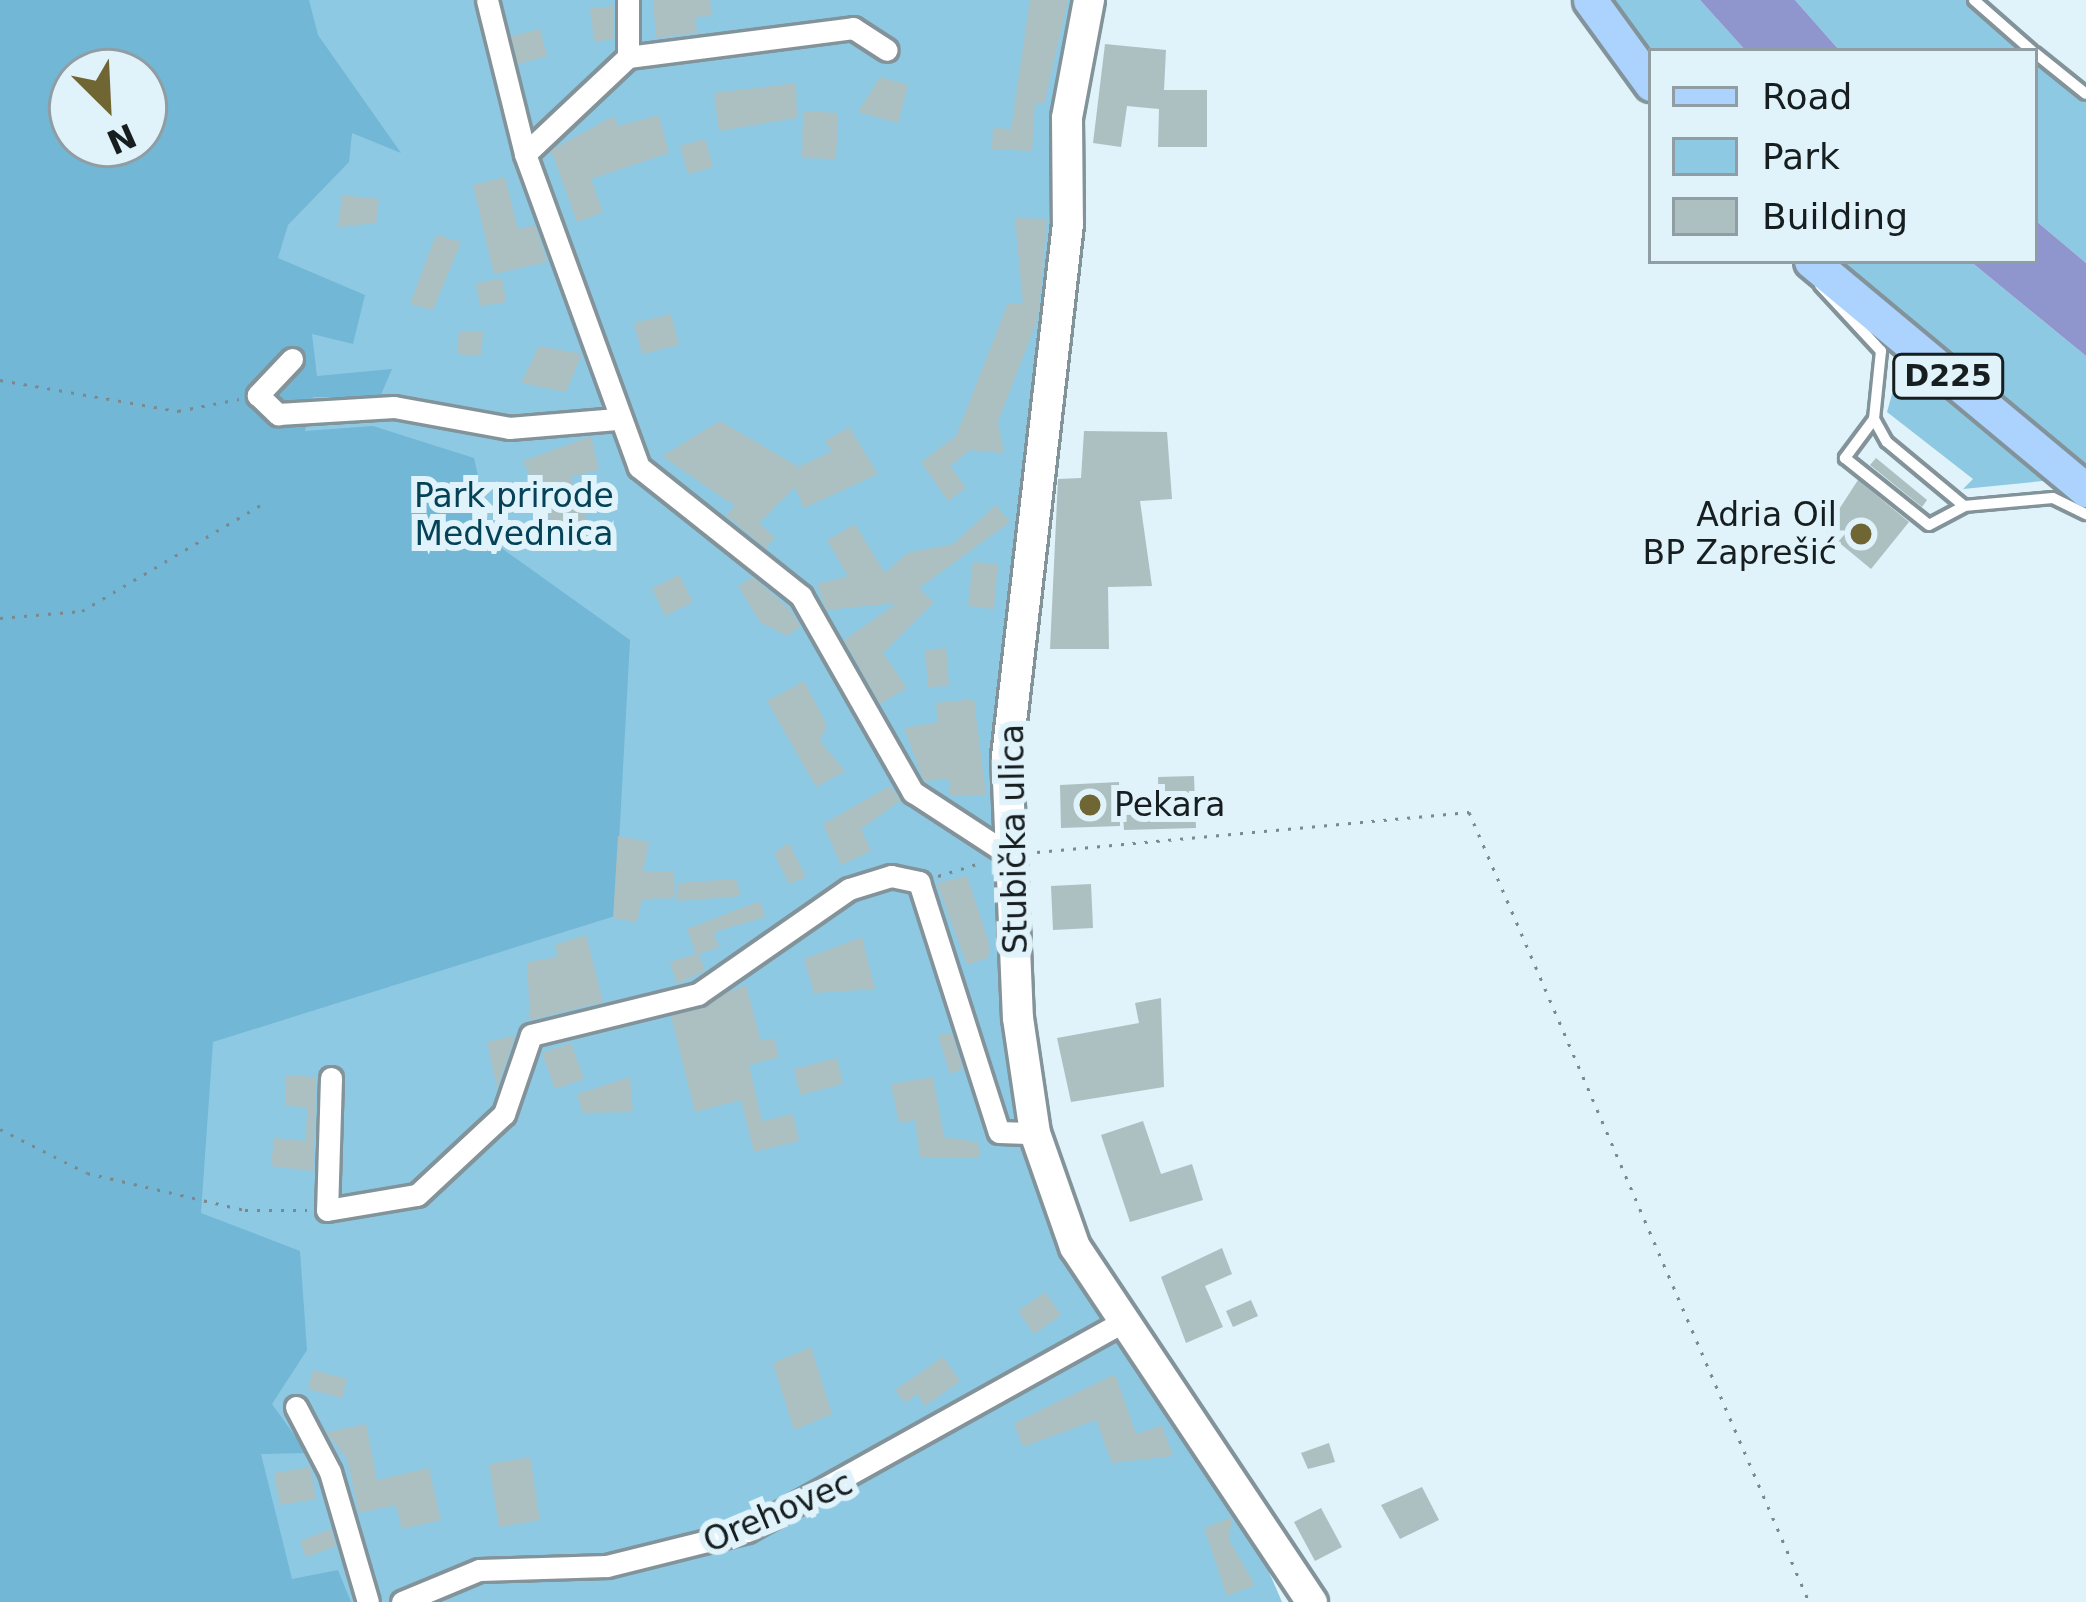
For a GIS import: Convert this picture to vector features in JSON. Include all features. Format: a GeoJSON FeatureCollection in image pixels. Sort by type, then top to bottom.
{"type":"FeatureCollection","features":[{"type":"Feature","properties":{"kind":"main road","name":"Stubička ulica"},"geometry":{"type":"LineString","coordinates":[[1089,0],[1066,118],[1068,224],[1007,757],[1008,854],[1035,1133],[1052,1200],[1123,1322],[1312,1602]]}},
{"type":"Feature","properties":{"kind":"main road"},"geometry":{"type":"LineString","coordinates":[[1590,0],[1648,80]]}},
{"type":"Feature","properties":{"kind":"main road","name":"D225"},"geometry":{"type":"LineString","coordinates":[[1813,264],[2086,490]]}},
{"type":"Feature","properties":{"kind":"street"},"geometry":{"type":"LineString","coordinates":[[487,0],[525,154],[617,419],[639,467],[801,596],[913,792],[1008,854]]}},
{"type":"Feature","properties":{"kind":"street"},"geometry":{"type":"LineString","coordinates":[[628,0],[628,56]]}},
{"type":"Feature","properties":{"kind":"street"},"geometry":{"type":"LineString","coordinates":[[525,154],[628,56],[853,28],[887,50]]}},
{"type":"Feature","properties":{"kind":"street"},"geometry":{"type":"LineString","coordinates":[[292,359],[258,395],[278,414],[394,407],[509,428],[617,419]]}},
{"type":"Feature","properties":{"kind":"street"},"geometry":{"type":"LineString","coordinates":[[332,1078],[327,1210],[417,1195],[452,1169],[504,1114],[531,1036],[665,1008],[736,972],[848,889],[891,876],[920,882],[999,1132],[1035,1133]]}},
{"type":"Feature","properties":{"kind":"street","name":"Orehovec"},"geometry":{"type":"LineString","coordinates":[[402,1602],[478,1570],[607,1565],[747,1531],[847,1485],[1123,1322]]}},
{"type":"Feature","properties":{"kind":"street"},"geometry":{"type":"LineString","coordinates":[[296,1407],[330,1472],[368,1602]]}},
{"type":"Feature","properties":{"kind":"lane"},"geometry":{"type":"LineString","coordinates":[[1974,0],[2029,48]]}},
{"type":"Feature","properties":{"kind":"lane"},"geometry":{"type":"LineString","coordinates":[[2038,55],[2086,94]]}},
{"type":"Feature","properties":{"kind":"lane"},"geometry":{"type":"LineString","coordinates":[[1811,264],[1881,351],[1874,418],[1845,458],[1929,525],[1964,506],[2053,498],[2086,514]]}},
{"type":"Feature","properties":{"kind":"lane"},"geometry":{"type":"LineString","coordinates":[[1874,418],[1964,506]]}},
{"type":"Feature","properties":{"kind":"path"},"geometry":{"type":"LineString","coordinates":[[0,380],[178,411],[258,395]]}},
{"type":"Feature","properties":{"kind":"path"},"geometry":{"type":"LineString","coordinates":[[0,618],[82,611],[267,501]]}},
{"type":"Feature","properties":{"kind":"path"},"geometry":{"type":"LineString","coordinates":[[920,882],[1008,854],[1469,812],[1809,1602]]}},
{"type":"Feature","properties":{"kind":"path"},"geometry":{"type":"LineString","coordinates":[[0,1129],[87,1173],[245,1210],[327,1210]]}},
{"type":"Feature","properties":{"kind":"green space","name":"Park prirode Medvednica"},"geometry":{"type":"Polygon","coordinates":[[[0,0],[1074,0],[1053,95],[1051,363],[1011,719],[1018,1018],[1060,1211],[1237,1498],[1282,1602],[0,1602],[0,0]]]}},
{"type":"Feature","properties":{"kind":"green space"},"geometry":{"type":"Polygon","coordinates":[[[1604,0],[1700,0],[1743,48],[1648,48],[1648,59],[1604,0]]]}},
{"type":"Feature","properties":{"kind":"green space"},"geometry":{"type":"Polygon","coordinates":[[[1795,0],[1971,0],[2022,48],[1837,48],[1795,0]]]}},
{"type":"Feature","properties":{"kind":"green space"},"geometry":{"type":"Polygon","coordinates":[[[2038,61],[2086,100],[2086,263],[2038,223],[2038,61]]]}},
{"type":"Feature","properties":{"kind":"green space"},"geometry":{"type":"Polygon","coordinates":[[[1835,264],[1974,264],[2086,356],[2086,474],[1835,264]]]}},
{"type":"Feature","properties":{"kind":"green space"},"geometry":{"type":"Polygon","coordinates":[[[1922,372],[2053,480],[1963,489],[1973,479],[1887,412],[1896,380],[1922,372]]]}},
{"type":"Feature","properties":{"kind":"shaded area"},"geometry":{"type":"Polygon","coordinates":[[[0,0],[309,0],[318,35],[401,153],[352,133],[349,162],[288,225],[278,258],[365,295],[353,344],[312,334],[317,376],[392,369],[380,397],[313,397],[305,431],[373,426],[474,458],[493,542],[630,640],[615,916],[213,1042],[201,1213],[300,1251],[307,1350],[272,1404],[307,1453],[261,1454],[292,1579],[338,1570],[351,1602],[0,1602],[0,0]]]}},
{"type":"Feature","properties":{"kind":"shaded area"},"geometry":{"type":"Polygon","coordinates":[[[1700,0],[1795,0],[1837,48],[1743,48],[1700,0]]]}},
{"type":"Feature","properties":{"kind":"shaded area"},"geometry":{"type":"Polygon","coordinates":[[[2038,223],[2086,263],[2086,356],[1974,264],[2038,264],[2038,223]]]}},
{"type":"Feature","properties":{"kind":"building"},"geometry":{"type":"Polygon","coordinates":[[[653,0],[710,0],[712,16],[695,17],[697,33],[656,38],[653,0]]]}},
{"type":"Feature","properties":{"kind":"building"},"geometry":{"type":"Polygon","coordinates":[[[1030,0],[1068,0],[1044,104],[1035,104],[1032,151],[992,149],[993,128],[1011,129],[1030,0]]]}},
{"type":"Feature","properties":{"kind":"building"},"geometry":{"type":"Polygon","coordinates":[[[613,6],[613,39],[594,42],[590,8],[613,6]]]}},
{"type":"Feature","properties":{"kind":"building"},"geometry":{"type":"Polygon","coordinates":[[[540,29],[547,56],[518,64],[511,36],[540,29]]]}},
{"type":"Feature","properties":{"kind":"building"},"geometry":{"type":"Polygon","coordinates":[[[1105,44],[1166,50],[1164,90],[1207,90],[1207,147],[1158,147],[1159,109],[1127,106],[1121,147],[1093,143],[1105,44]]]}},
{"type":"Feature","properties":{"kind":"building"},"geometry":{"type":"Polygon","coordinates":[[[880,77],[908,85],[898,123],[858,112],[880,77]]]}},
{"type":"Feature","properties":{"kind":"building"},"geometry":{"type":"Polygon","coordinates":[[[796,83],[797,118],[719,131],[714,93],[796,83]]]}},
{"type":"Feature","properties":{"kind":"building"},"geometry":{"type":"Polygon","coordinates":[[[803,111],[838,113],[836,159],[802,158],[803,111]]]}},
{"type":"Feature","properties":{"kind":"building"},"geometry":{"type":"Polygon","coordinates":[[[659,115],[669,153],[591,179],[603,212],[577,222],[551,150],[614,116],[618,126],[659,115]]]}},
{"type":"Feature","properties":{"kind":"building"},"geometry":{"type":"Polygon","coordinates":[[[705,139],[713,167],[688,174],[680,146],[705,139]]]}},
{"type":"Feature","properties":{"kind":"building"},"geometry":{"type":"Polygon","coordinates":[[[505,177],[518,229],[535,225],[547,262],[494,274],[473,185],[505,177]]]}},
{"type":"Feature","properties":{"kind":"building"},"geometry":{"type":"Polygon","coordinates":[[[342,195],[379,199],[376,223],[338,227],[342,195]]]}},
{"type":"Feature","properties":{"kind":"building"},"geometry":{"type":"Polygon","coordinates":[[[1015,218],[1047,219],[1038,318],[998,422],[1004,453],[970,450],[950,466],[966,488],[948,501],[921,462],[956,436],[1008,303],[1023,304],[1015,218]]]}},
{"type":"Feature","properties":{"kind":"building"},"geometry":{"type":"Polygon","coordinates":[[[436,235],[461,242],[433,310],[410,304],[436,235]]]}},
{"type":"Feature","properties":{"kind":"building"},"geometry":{"type":"Polygon","coordinates":[[[502,278],[506,302],[480,306],[476,283],[502,278]]]}},
{"type":"Feature","properties":{"kind":"building"},"geometry":{"type":"Polygon","coordinates":[[[671,314],[679,345],[642,354],[634,323],[671,314]]]}},
{"type":"Feature","properties":{"kind":"building"},"geometry":{"type":"Polygon","coordinates":[[[459,331],[483,332],[481,356],[457,354],[459,331]]]}},
{"type":"Feature","properties":{"kind":"building"},"geometry":{"type":"Polygon","coordinates":[[[539,346],[582,354],[566,392],[521,383],[539,346]]]}},
{"type":"Feature","properties":{"kind":"building"},"geometry":{"type":"Polygon","coordinates":[[[720,421],[799,467],[832,451],[825,441],[849,427],[878,474],[804,508],[795,487],[759,523],[775,538],[765,548],[726,515],[735,506],[662,456],[720,421]]]}},
{"type":"Feature","properties":{"kind":"building"},"geometry":{"type":"Polygon","coordinates":[[[1084,431],[1167,432],[1172,499],[1140,501],[1152,586],[1108,587],[1109,649],[1050,649],[1058,479],[1081,478],[1084,431]]]}},
{"type":"Feature","properties":{"kind":"building"},"geometry":{"type":"Polygon","coordinates":[[[591,436],[599,470],[570,477],[592,532],[561,544],[523,461],[591,436]]]}},
{"type":"Feature","properties":{"kind":"building"},"geometry":{"type":"Polygon","coordinates":[[[1876,458],[1927,500],[1922,507],[1870,465],[1876,458]]]}},
{"type":"Feature","properties":{"kind":"building","name":"Adria Oil BP Zaprešić"},"geometry":{"type":"Polygon","coordinates":[[[1858,480],[1909,522],[1871,569],[1825,531],[1858,480]]]}},
{"type":"Feature","properties":{"kind":"building"},"geometry":{"type":"Polygon","coordinates":[[[996,505],[1010,522],[919,588],[934,602],[883,653],[907,688],[880,704],[844,640],[897,603],[826,610],[817,584],[848,576],[827,540],[855,524],[885,573],[907,553],[953,544],[996,505]]]}},
{"type":"Feature","properties":{"kind":"building"},"geometry":{"type":"Polygon","coordinates":[[[973,562],[998,564],[994,609],[968,606],[973,562]]]}},
{"type":"Feature","properties":{"kind":"building"},"geometry":{"type":"Polygon","coordinates":[[[679,575],[693,602],[665,616],[652,588],[679,575]]]}},
{"type":"Feature","properties":{"kind":"building"},"geometry":{"type":"Polygon","coordinates":[[[753,577],[801,626],[787,636],[760,622],[738,586],[753,577]]]}},
{"type":"Feature","properties":{"kind":"building"},"geometry":{"type":"Polygon","coordinates":[[[946,648],[949,686],[928,687],[925,650],[946,648]]]}},
{"type":"Feature","properties":{"kind":"building"},"geometry":{"type":"Polygon","coordinates":[[[804,681],[827,725],[820,741],[845,771],[816,787],[767,701],[804,681]]]}},
{"type":"Feature","properties":{"kind":"building"},"geometry":{"type":"Polygon","coordinates":[[[974,699],[986,796],[950,796],[949,779],[924,781],[904,728],[938,722],[936,703],[974,699]]]}},
{"type":"Feature","properties":{"kind":"building"},"geometry":{"type":"Polygon","coordinates":[[[1194,776],[1196,828],[1124,830],[1123,815],[1159,814],[1158,777],[1194,776]]]}},
{"type":"Feature","properties":{"kind":"building","name":"Pekara"},"geometry":{"type":"Polygon","coordinates":[[[1119,782],[1120,826],[1061,828],[1060,785],[1119,782]]]}},
{"type":"Feature","properties":{"kind":"building"},"geometry":{"type":"Polygon","coordinates":[[[890,786],[901,800],[861,829],[871,851],[841,865],[823,824],[890,786]]]}},
{"type":"Feature","properties":{"kind":"building"},"geometry":{"type":"Polygon","coordinates":[[[618,836],[649,842],[643,872],[674,872],[675,898],[642,899],[637,922],[613,918],[618,836]]]}},
{"type":"Feature","properties":{"kind":"building"},"geometry":{"type":"Polygon","coordinates":[[[789,843],[806,877],[789,884],[774,853],[789,843]]]}},
{"type":"Feature","properties":{"kind":"building"},"geometry":{"type":"Polygon","coordinates":[[[967,876],[990,946],[988,958],[967,965],[937,883],[967,876]]]}},
{"type":"Feature","properties":{"kind":"building"},"geometry":{"type":"Polygon","coordinates":[[[736,879],[741,896],[678,901],[677,883],[736,879]]]}},
{"type":"Feature","properties":{"kind":"building"},"geometry":{"type":"Polygon","coordinates":[[[1091,884],[1093,928],[1053,930],[1051,886],[1091,884]]]}},
{"type":"Feature","properties":{"kind":"building"},"geometry":{"type":"Polygon","coordinates":[[[760,901],[765,917],[714,932],[719,947],[699,954],[705,971],[677,984],[670,962],[696,954],[687,929],[760,901]]]}},
{"type":"Feature","properties":{"kind":"building"},"geometry":{"type":"Polygon","coordinates":[[[586,935],[603,1002],[530,1020],[527,962],[558,957],[555,945],[586,935]]]}},
{"type":"Feature","properties":{"kind":"building"},"geometry":{"type":"Polygon","coordinates":[[[862,937],[875,989],[814,993],[804,959],[862,937]]]}},
{"type":"Feature","properties":{"kind":"building"},"geometry":{"type":"Polygon","coordinates":[[[746,985],[761,1041],[774,1038],[779,1057],[749,1065],[762,1121],[793,1114],[799,1141],[754,1152],[741,1100],[695,1112],[671,1016],[746,985]]]}},
{"type":"Feature","properties":{"kind":"building"},"geometry":{"type":"Polygon","coordinates":[[[1161,998],[1164,1087],[1071,1102],[1057,1038],[1139,1023],[1135,1003],[1161,998]]]}},
{"type":"Feature","properties":{"kind":"building"},"geometry":{"type":"Polygon","coordinates":[[[952,1033],[963,1069],[950,1074],[938,1035],[952,1033]]]}},
{"type":"Feature","properties":{"kind":"building"},"geometry":{"type":"Polygon","coordinates":[[[514,1039],[497,1088],[487,1042],[514,1039]]]}},
{"type":"Feature","properties":{"kind":"building"},"geometry":{"type":"Polygon","coordinates":[[[571,1043],[584,1079],[555,1089],[542,1053],[571,1043]]]}},
{"type":"Feature","properties":{"kind":"building"},"geometry":{"type":"Polygon","coordinates":[[[837,1058],[843,1084],[800,1095],[794,1069],[837,1058]]]}},
{"type":"Feature","properties":{"kind":"building"},"geometry":{"type":"Polygon","coordinates":[[[286,1075],[316,1077],[313,1171],[271,1166],[274,1138],[306,1141],[307,1107],[285,1106],[286,1075]]]}},
{"type":"Feature","properties":{"kind":"building"},"geometry":{"type":"Polygon","coordinates":[[[630,1077],[633,1112],[583,1113],[577,1094],[630,1077]]]}},
{"type":"Feature","properties":{"kind":"building"},"geometry":{"type":"Polygon","coordinates":[[[933,1077],[944,1137],[978,1142],[980,1157],[920,1157],[915,1120],[899,1123],[891,1084],[933,1077]]]}},
{"type":"Feature","properties":{"kind":"building"},"geometry":{"type":"Polygon","coordinates":[[[1143,1121],[1161,1174],[1192,1164],[1203,1200],[1130,1222],[1101,1135],[1143,1121]]]}},
{"type":"Feature","properties":{"kind":"building"},"geometry":{"type":"Polygon","coordinates":[[[1222,1248],[1232,1274],[1205,1286],[1223,1327],[1186,1343],[1161,1277],[1222,1248]]]}},
{"type":"Feature","properties":{"kind":"building"},"geometry":{"type":"Polygon","coordinates":[[[1045,1292],[1061,1315],[1034,1334],[1018,1311],[1045,1292]]]}},
{"type":"Feature","properties":{"kind":"building"},"geometry":{"type":"Polygon","coordinates":[[[1251,1300],[1258,1316],[1233,1327],[1226,1311],[1251,1300]]]}},
{"type":"Feature","properties":{"kind":"building"},"geometry":{"type":"Polygon","coordinates":[[[811,1347],[832,1414],[794,1430],[773,1363],[811,1347]]]}},
{"type":"Feature","properties":{"kind":"building"},"geometry":{"type":"Polygon","coordinates":[[[943,1357],[960,1381],[925,1406],[917,1394],[905,1403],[895,1390],[943,1357]]]}},
{"type":"Feature","properties":{"kind":"building"},"geometry":{"type":"Polygon","coordinates":[[[313,1370],[347,1379],[342,1398],[308,1389],[313,1370]]]}},
{"type":"Feature","properties":{"kind":"building"},"geometry":{"type":"Polygon","coordinates":[[[1115,1374],[1136,1434],[1162,1425],[1173,1456],[1112,1463],[1096,1420],[1023,1447],[1014,1423],[1115,1374]]]}},
{"type":"Feature","properties":{"kind":"building"},"geometry":{"type":"Polygon","coordinates":[[[366,1424],[377,1480],[429,1468],[441,1520],[402,1529],[396,1505],[359,1513],[347,1459],[326,1432],[366,1424]]]}},
{"type":"Feature","properties":{"kind":"building"},"geometry":{"type":"Polygon","coordinates":[[[1329,1443],[1335,1462],[1308,1469],[1301,1453],[1329,1443]]]}},
{"type":"Feature","properties":{"kind":"building"},"geometry":{"type":"Polygon","coordinates":[[[530,1457],[540,1520],[499,1527],[489,1464],[530,1457]]]}},
{"type":"Feature","properties":{"kind":"building"},"geometry":{"type":"Polygon","coordinates":[[[310,1467],[316,1499],[280,1505],[274,1473],[310,1467]]]}},
{"type":"Feature","properties":{"kind":"building"},"geometry":{"type":"Polygon","coordinates":[[[1422,1487],[1439,1520],[1400,1539],[1381,1505],[1422,1487]]]}},
{"type":"Feature","properties":{"kind":"building"},"geometry":{"type":"Polygon","coordinates":[[[1321,1508],[1342,1547],[1315,1561],[1294,1522],[1321,1508]]]}},
{"type":"Feature","properties":{"kind":"building"},"geometry":{"type":"Polygon","coordinates":[[[1232,1517],[1229,1540],[1255,1585],[1227,1596],[1204,1528],[1232,1517]]]}},
{"type":"Feature","properties":{"kind":"building"},"geometry":{"type":"Polygon","coordinates":[[[331,1529],[336,1546],[306,1557],[300,1541],[331,1529]]]}},
{"type":"Feature","properties":{"kind":"place","name":"Adria Oil BP Zaprešić"},"geometry":{"type":"Point","coordinates":[1861,534]}},
{"type":"Feature","properties":{"kind":"place","name":"Pekara"},"geometry":{"type":"Point","coordinates":[1090,805]}}]}
